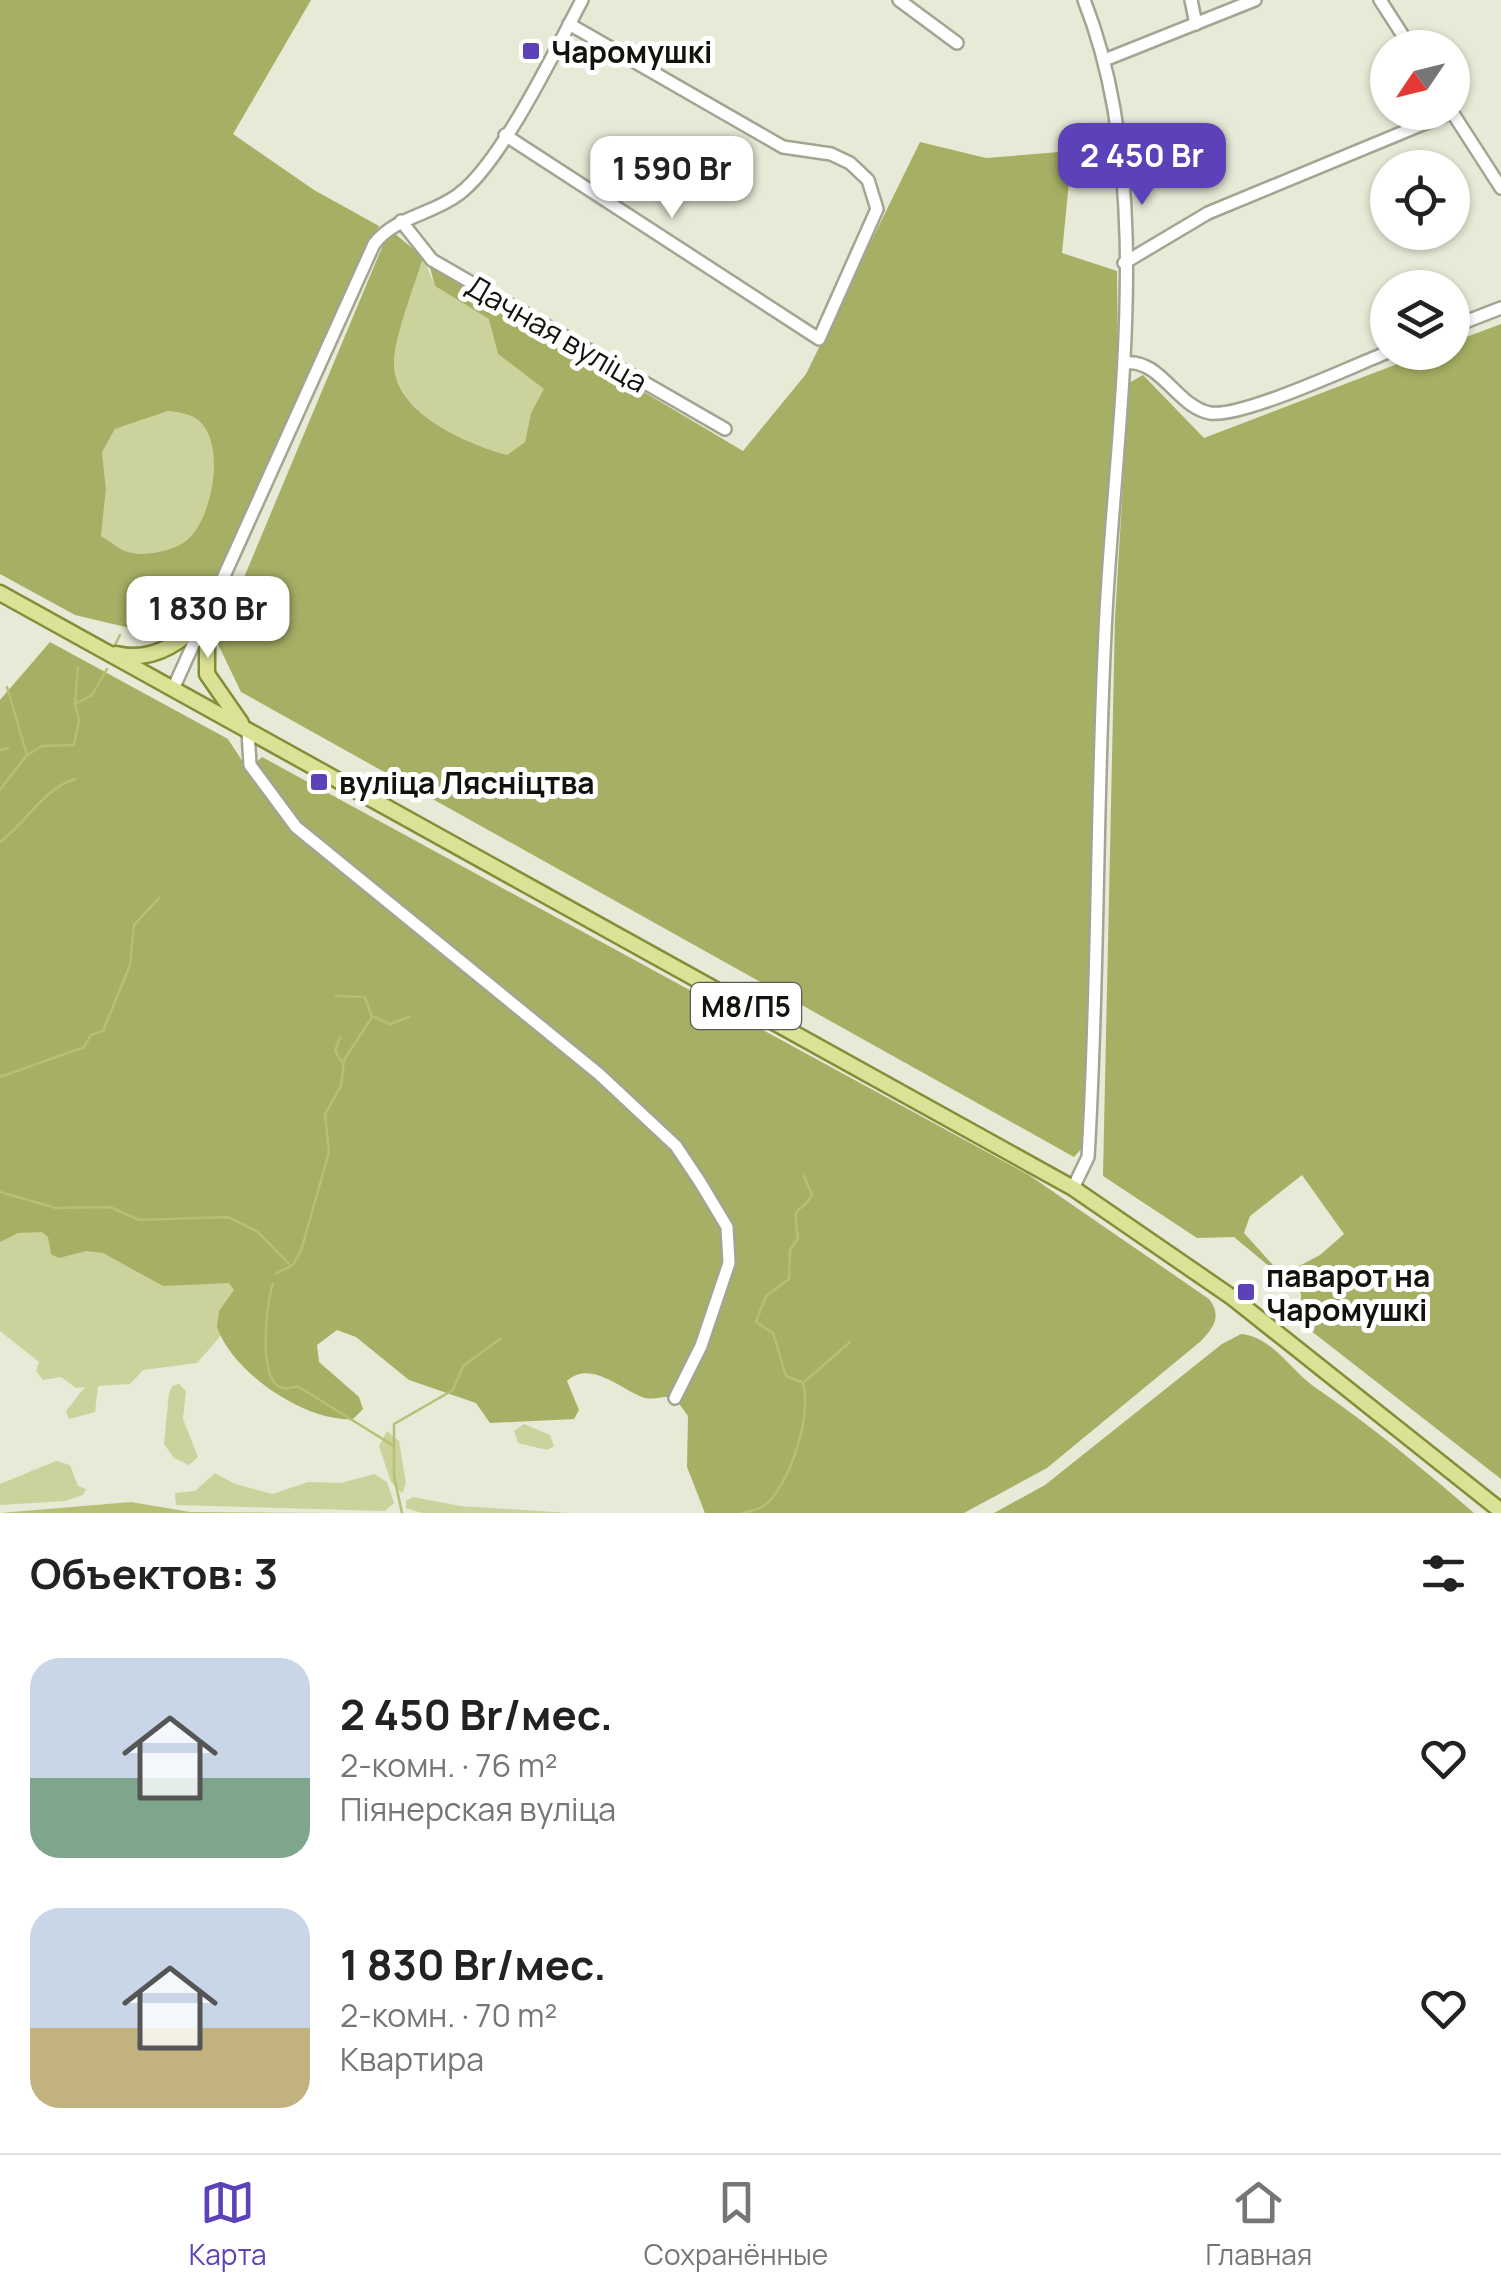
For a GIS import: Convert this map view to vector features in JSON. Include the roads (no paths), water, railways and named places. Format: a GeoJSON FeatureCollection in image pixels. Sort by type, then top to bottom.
{"type":"FeatureCollection","features":[{"type":"Feature","properties":{"kind":"main road","name":"М8/П5"},"geometry":{"type":"LineString","coordinates":[[0,593],[1073,1188],[1233,1298],[1501,1510]]}},
{"type":"Feature","properties":{"kind":"main road"},"geometry":{"type":"LineString","coordinates":[[105,651],[128,657],[162,650],[192,632],[206,616]]}},
{"type":"Feature","properties":{"kind":"main road"},"geometry":{"type":"LineString","coordinates":[[206,616],[207,674],[248,731]]}},
{"type":"Feature","properties":{"kind":"street"},"geometry":{"type":"LineString","coordinates":[[173,689],[367,255],[384,232],[459,194],[505,135],[582,0]]}},
{"type":"Feature","properties":{"kind":"street"},"geometry":{"type":"LineString","coordinates":[[898,0],[957,43]]}},
{"type":"Feature","properties":{"kind":"street"},"geometry":{"type":"LineString","coordinates":[[1073,1188],[1088,1143],[1106,614],[1125,363],[1119,141],[1106,59],[1084,0]]}},
{"type":"Feature","properties":{"kind":"street"},"geometry":{"type":"LineString","coordinates":[[1191,0],[1196,24]]}},
{"type":"Feature","properties":{"kind":"street"},"geometry":{"type":"LineString","coordinates":[[1106,59],[1255,0]]}},
{"type":"Feature","properties":{"kind":"street"},"geometry":{"type":"LineString","coordinates":[[1380,0],[1399,30]]}},
{"type":"Feature","properties":{"kind":"street"},"geometry":{"type":"LineString","coordinates":[[505,135],[819,339],[877,209],[868,180],[850,163],[831,154],[783,147],[570,24]]}},
{"type":"Feature","properties":{"kind":"street"},"geometry":{"type":"LineString","coordinates":[[1124,263],[1208,213],[1409,130]]}},
{"type":"Feature","properties":{"kind":"street"},"geometry":{"type":"LineString","coordinates":[[1464,130],[1501,188]]}},
{"type":"Feature","properties":{"kind":"street","name":"Дачная вуліца"},"geometry":{"type":"LineString","coordinates":[[402,221],[432,260],[725,429]]}},
{"type":"Feature","properties":{"kind":"street"},"geometry":{"type":"LineString","coordinates":[[1470,320],[1501,308]]}},
{"type":"Feature","properties":{"kind":"street"},"geometry":{"type":"LineString","coordinates":[[1125,363],[1142,364],[1190,404],[1219,413],[1370,358]]}},
{"type":"Feature","properties":{"kind":"street"},"geometry":{"type":"LineString","coordinates":[[248,731],[250,766],[296,827],[600,1074],[676,1146],[692,1170],[727,1227],[729,1263],[701,1346],[675,1398]]}},
{"type":"Feature","properties":{"kind":"waterway"},"geometry":{"type":"LineString","coordinates":[[114,647],[120,635]]}},
{"type":"Feature","properties":{"kind":"waterway"},"geometry":{"type":"LineString","coordinates":[[75,704],[78,667]]}},
{"type":"Feature","properties":{"kind":"waterway"},"geometry":{"type":"LineString","coordinates":[[0,790],[26,756],[42,746],[74,745],[79,720],[75,704],[92,695],[107,669]]}},
{"type":"Feature","properties":{"kind":"waterway"},"geometry":{"type":"LineString","coordinates":[[7,687],[27,755]]}},
{"type":"Feature","properties":{"kind":"waterway"},"geometry":{"type":"LineString","coordinates":[[0,750],[8,748]]}},
{"type":"Feature","properties":{"kind":"waterway"},"geometry":{"type":"LineString","coordinates":[[0,842],[53,790],[75,779]]}},
{"type":"Feature","properties":{"kind":"waterway"},"geometry":{"type":"LineString","coordinates":[[0,1077],[84,1047],[91,1035],[103,1031],[130,965],[134,925],[159,898]]}},
{"type":"Feature","properties":{"kind":"waterway"},"geometry":{"type":"LineString","coordinates":[[275,1274],[293,1265],[301,1251],[329,1152],[325,1114],[341,1086],[344,1060],[372,1017],[365,997],[336,996]]}},
{"type":"Feature","properties":{"kind":"waterway"},"geometry":{"type":"LineString","coordinates":[[374,1017],[390,1024],[409,1017]]}},
{"type":"Feature","properties":{"kind":"waterway"},"geometry":{"type":"LineString","coordinates":[[340,1037],[335,1051],[342,1062]]}},
{"type":"Feature","properties":{"kind":"waterway"},"geometry":{"type":"LineString","coordinates":[[742,1513],[762,1507],[774,1496],[791,1466],[802,1429],[802,1382],[786,1376],[773,1333],[756,1322],[766,1296],[789,1279],[790,1250],[798,1238],[796,1213],[812,1195],[804,1176]]}},
{"type":"Feature","properties":{"kind":"waterway"},"geometry":{"type":"LineString","coordinates":[[0,1192],[56,1208],[110,1207],[139,1220],[228,1217],[258,1232],[289,1264]]}},
{"type":"Feature","properties":{"kind":"waterway"},"geometry":{"type":"LineString","coordinates":[[273,1284],[266,1341],[269,1372],[275,1383],[283,1388],[299,1387],[394,1446]]}},
{"type":"Feature","properties":{"kind":"waterway"},"geometry":{"type":"LineString","coordinates":[[402,1513],[394,1476],[394,1424],[453,1390],[463,1366],[500,1339]]}},
{"type":"Feature","properties":{"kind":"waterway"},"geometry":{"type":"LineString","coordinates":[[803,1383],[850,1342]]}},
{"type":"Feature","properties":{"kind":"place","name":"Чаромушкі"},"geometry":{"type":"Point","coordinates":[531,51]}},
{"type":"Feature","properties":{"kind":"place","name":"вуліца Лясніцтва"},"geometry":{"type":"Point","coordinates":[319,782]}},
{"type":"Feature","properties":{"kind":"place","name":"паварот на Чаромушкі"},"geometry":{"type":"Point","coordinates":[1246,1292]}}]}
